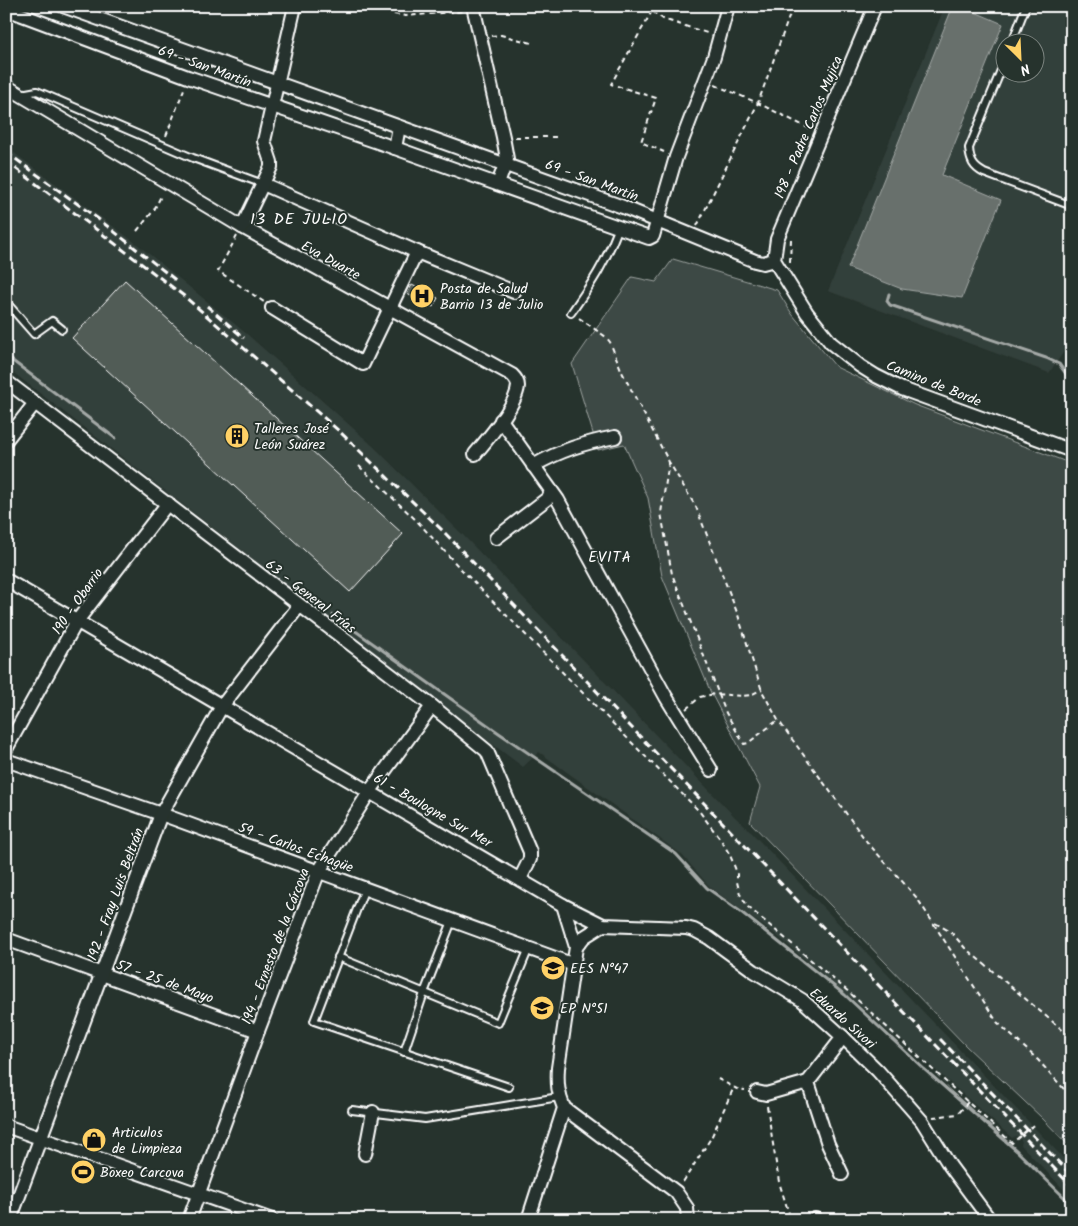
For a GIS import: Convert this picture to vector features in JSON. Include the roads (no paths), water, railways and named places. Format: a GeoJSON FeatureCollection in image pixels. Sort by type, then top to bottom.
{"type":"FeatureCollection","features":[{"type":"Feature","properties":{"kind":"street","name":"69 - San Martín"},"geometry":{"type":"LineString","coordinates":[[63,6],[623,207],[755,261],[763,263],[774,260]]}},
{"type":"Feature","properties":{"kind":"street"},"geometry":{"type":"LineString","coordinates":[[242,227],[270,167],[271,162],[264,141],[295,6]]}},
{"type":"Feature","properties":{"kind":"street"},"geometry":{"type":"LineString","coordinates":[[658,222],[676,157],[719,38],[728,6]]}},
{"type":"Feature","properties":{"kind":"street","name":"198 - Padre Carlos Mujica"},"geometry":{"type":"LineString","coordinates":[[774,260],[777,239],[875,6]]}},
{"type":"Feature","properties":{"kind":"street"},"geometry":{"type":"LineString","coordinates":[[474,8],[507,159],[498,184]]}},
{"type":"Feature","properties":{"kind":"street","name":"69 - San Martín"},"geometry":{"type":"LineString","coordinates":[[6,9],[188,77],[650,238],[653,236],[658,222]]}},
{"type":"Feature","properties":{"kind":"street"},"geometry":{"type":"LineString","coordinates":[[127,54],[131,31]]}},
{"type":"Feature","properties":{"kind":"street","name":"Eva Duarte"},"geometry":{"type":"LineString","coordinates":[[6,86],[242,227],[512,376],[517,381],[518,386],[509,408],[475,454]]}},
{"type":"Feature","properties":{"kind":"street"},"geometry":{"type":"LineString","coordinates":[[395,148],[399,127]]}},
{"type":"Feature","properties":{"kind":"street"},"geometry":{"type":"LineString","coordinates":[[263,184],[417,252],[514,292]]}},
{"type":"Feature","properties":{"kind":"street"},"geometry":{"type":"LineString","coordinates":[[272,308],[363,364],[417,252]]}},
{"type":"Feature","properties":{"kind":"street","name":"Camino de Borde"},"geometry":{"type":"LineString","coordinates":[[774,260],[807,313],[831,343],[846,356],[876,376],[902,389],[1072,451]]}},
{"type":"Feature","properties":{"kind":"street","name":"63 - General Frías"},"geometry":{"type":"LineString","coordinates":[[6,381],[432,706],[487,751],[530,852],[530,859],[520,878]]}},
{"type":"Feature","properties":{"kind":"street"},"geometry":{"type":"LineString","coordinates":[[6,440],[34,403]]}},
{"type":"Feature","properties":{"kind":"street"},"geometry":{"type":"LineString","coordinates":[[501,420],[558,500],[678,716],[711,770]]}},
{"type":"Feature","properties":{"kind":"street"},"geometry":{"type":"LineString","coordinates":[[534,466],[578,445],[616,437]]}},
{"type":"Feature","properties":{"kind":"street"},"geometry":{"type":"LineString","coordinates":[[496,538],[548,498],[551,491]]}},
{"type":"Feature","properties":{"kind":"street","name":"190 - Obarrio"},"geometry":{"type":"LineString","coordinates":[[6,749],[77,621],[168,503]]}},
{"type":"Feature","properties":{"kind":"street","name":"61 - Boulogne Sur Mer"},"geometry":{"type":"LineString","coordinates":[[6,580],[520,878],[563,905]]}},
{"type":"Feature","properties":{"kind":"street","name":"192 - Fray Luis Beltrán"},"geometry":{"type":"LineString","coordinates":[[10,1220],[161,814],[222,706],[299,606]]}},
{"type":"Feature","properties":{"kind":"street","name":"194 - Ernesto de la Cárcova"},"geometry":{"type":"LineString","coordinates":[[189,1220],[319,871],[370,791],[432,706]]}},
{"type":"Feature","properties":{"kind":"street","name":"59 - Carlos Echagüe"},"geometry":{"type":"LineString","coordinates":[[6,760],[161,814],[574,964]]}},
{"type":"Feature","properties":{"kind":"street"},"geometry":{"type":"LineString","coordinates":[[528,1220],[561,1102],[557,1085],[558,1068],[576,947],[563,905]]}},
{"type":"Feature","properties":{"kind":"street","name":"Eduardo Sivori"},"geometry":{"type":"LineString","coordinates":[[563,905],[603,925],[686,928],[694,930],[709,938],[754,971],[802,1000],[878,1071],[922,1121],[950,1166],[990,1220]]}},
{"type":"Feature","properties":{"kind":"street"},"geometry":{"type":"LineString","coordinates":[[576,947],[584,936],[603,925]]}},
{"type":"Feature","properties":{"kind":"street","name":"57 - 25 de Mayo"},"geometry":{"type":"LineString","coordinates":[[6,939],[258,1031]]}},
{"type":"Feature","properties":{"kind":"street"},"geometry":{"type":"LineString","coordinates":[[761,1093],[808,1082],[843,1037]]}},
{"type":"Feature","properties":{"kind":"street"},"geometry":{"type":"LineString","coordinates":[[808,1082],[828,1144],[842,1174]]}},
{"type":"Feature","properties":{"kind":"street"},"geometry":{"type":"LineString","coordinates":[[561,1102],[676,1192],[687,1208],[688,1220]]}},
{"type":"Feature","properties":{"kind":"street"},"geometry":{"type":"LineString","coordinates":[[365,1154],[373,1112]]}},
{"type":"Feature","properties":{"kind":"street"},"geometry":{"type":"LineString","coordinates":[[6,1126],[272,1220]]}},
{"type":"Feature","properties":{"kind":"lane"},"geometry":{"type":"LineString","coordinates":[[1016,32],[1026,6]]}},
{"type":"Feature","properties":{"kind":"lane"},"geometry":{"type":"LineString","coordinates":[[996,82],[968,148],[970,160],[976,168],[984,173],[1072,206]]}},
{"type":"Feature","properties":{"kind":"lane"},"geometry":{"type":"LineString","coordinates":[[20,94],[37,91],[163,145],[263,184]]}},
{"type":"Feature","properties":{"kind":"lane"},"geometry":{"type":"LineString","coordinates":[[570,313],[598,274],[610,251],[618,227]]}},
{"type":"Feature","properties":{"kind":"lane"},"geometry":{"type":"LineString","coordinates":[[6,302],[34,334],[52,320],[62,329]]}},
{"type":"Feature","properties":{"kind":"lane"},"geometry":{"type":"LineString","coordinates":[[365,888],[314,1021],[509,1087]]}},
{"type":"Feature","properties":{"kind":"lane"},"geometry":{"type":"LineString","coordinates":[[404,1052],[424,993],[452,921]]}},
{"type":"Feature","properties":{"kind":"lane"},"geometry":{"type":"LineString","coordinates":[[338,957],[498,1023],[529,948]]}},
{"type":"Feature","properties":{"kind":"lane"},"geometry":{"type":"LineString","coordinates":[[352,1110],[425,1119],[561,1102]]}},
{"type":"Feature","properties":{"kind":"waterway"},"geometry":{"type":"LineString","coordinates":[[889,294],[887,301],[890,305],[1059,364],[1072,382]]}},
{"type":"Feature","properties":{"kind":"waterway"},"geometry":{"type":"LineString","coordinates":[[6,356],[115,438]]}},
{"type":"Feature","properties":{"kind":"waterway"},"geometry":{"type":"LineString","coordinates":[[333,615],[499,733],[676,854],[707,888],[741,912],[845,995],[924,1069],[1017,1151],[1072,1205]]}},
{"type":"Feature","properties":{"kind":"railway"},"geometry":{"type":"LineString","coordinates":[[6,152],[97,218],[178,282]]}},
{"type":"Feature","properties":{"kind":"railway"},"geometry":{"type":"LineString","coordinates":[[6,161],[184,296],[339,431],[443,531],[1072,1187]]}},
{"type":"Feature","properties":{"kind":"railway"},"geometry":{"type":"LineString","coordinates":[[207,306],[244,338]]}},
{"type":"Feature","properties":{"kind":"railway"},"geometry":{"type":"LineString","coordinates":[[940,1039],[1072,1176]]}},
{"type":"Feature","properties":{"kind":"place","name":"Posta de Salud Barrio 13 de Julio"},"geometry":{"type":"Point","coordinates":[422,296]}},
{"type":"Feature","properties":{"kind":"place","name":"Talleres José León Suárez"},"geometry":{"type":"Point","coordinates":[237,436]}},
{"type":"Feature","properties":{"kind":"place","name":"EES N°47"},"geometry":{"type":"Point","coordinates":[553,968]}},
{"type":"Feature","properties":{"kind":"place","name":"EP N°51"},"geometry":{"type":"Point","coordinates":[542,1008]}},
{"type":"Feature","properties":{"kind":"place","name":"Articulos de Limpieza"},"geometry":{"type":"Point","coordinates":[94,1140]}},
{"type":"Feature","properties":{"kind":"place","name":"Boxeo Carcova"},"geometry":{"type":"Point","coordinates":[83,1172]}},
{"type":"Feature","properties":{"kind":"district","name":"13 DE JULIO"},"geometry":{"type":"Point","coordinates":[299,218]}},
{"type":"Feature","properties":{"kind":"district","name":"EVITA"},"geometry":{"type":"Point","coordinates":[610,557]}}]}
